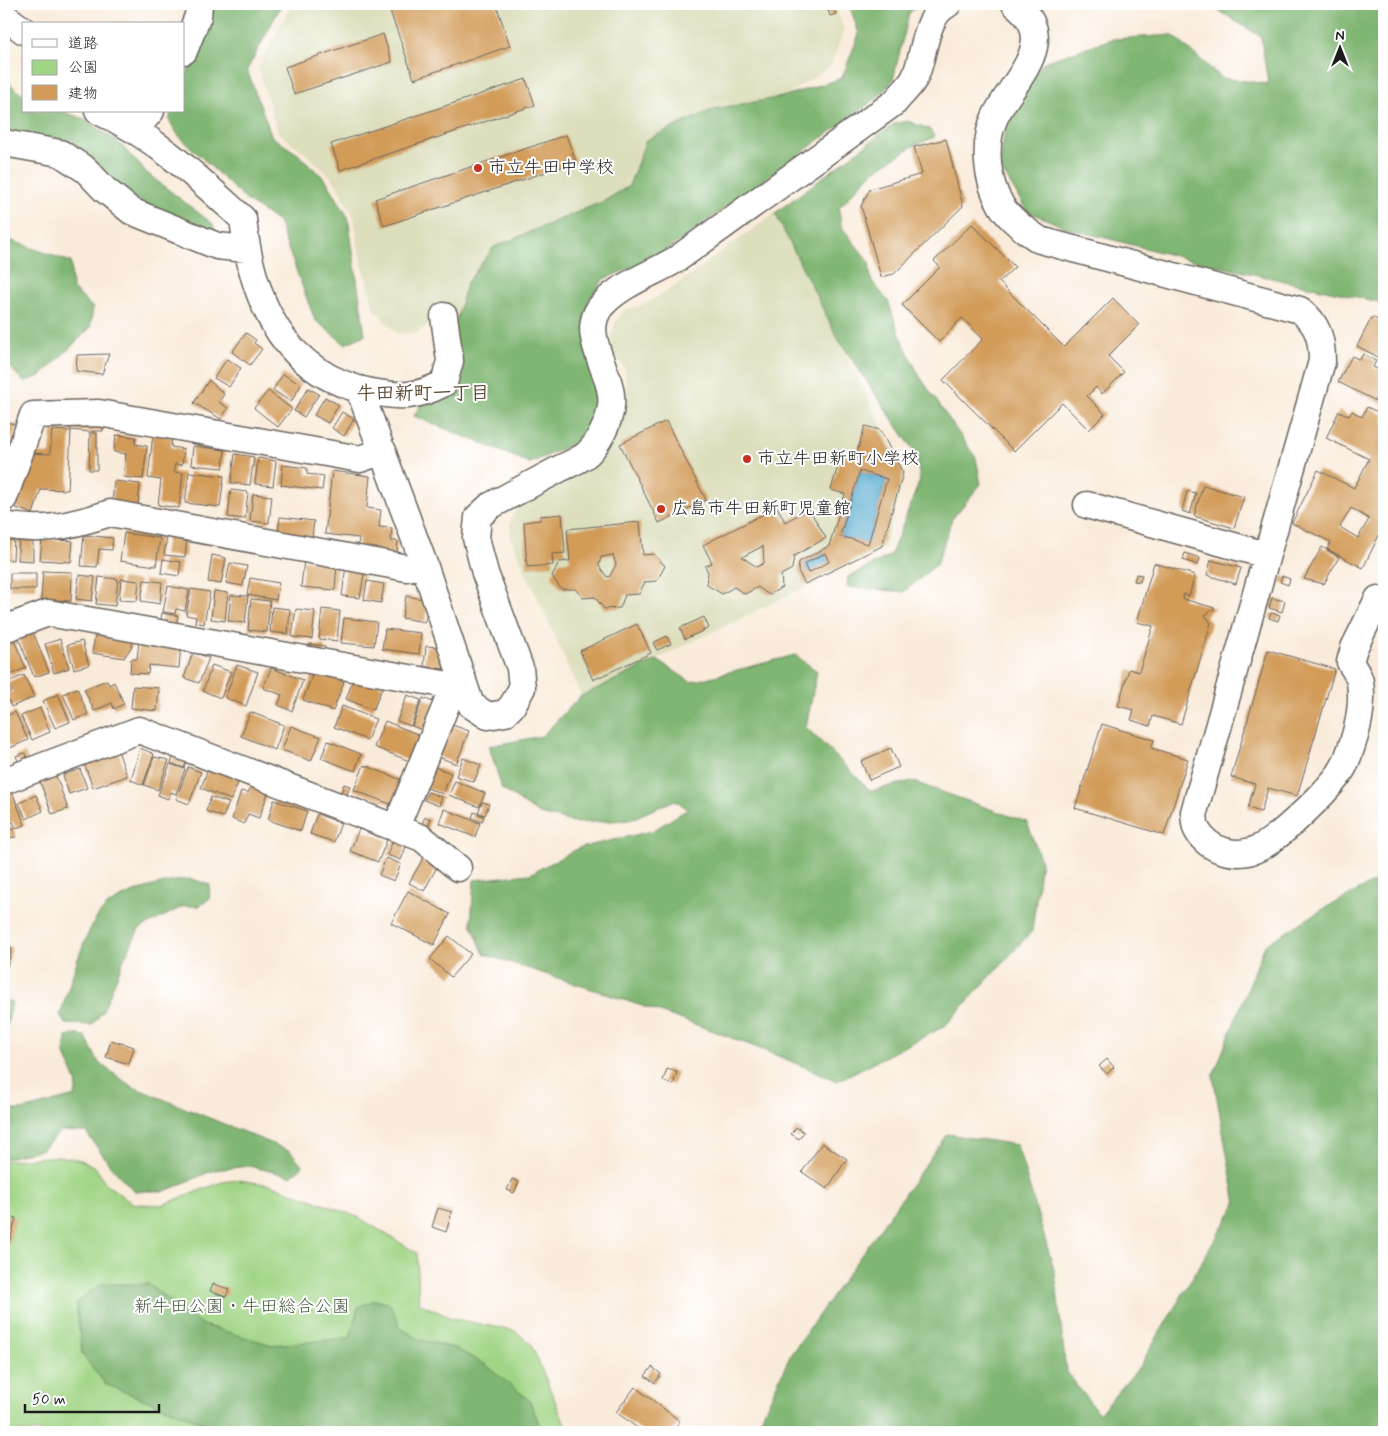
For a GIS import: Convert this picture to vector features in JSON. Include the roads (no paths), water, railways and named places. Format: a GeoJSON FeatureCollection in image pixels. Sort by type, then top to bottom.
{"type":"FeatureCollection","features":[{"type":"Feature","properties":{"kind":"street"},"geometry":{"type":"LineString","coordinates":[[185,48],[198,16],[198,4]]}},
{"type":"Feature","properties":{"kind":"street"},"geometry":{"type":"LineString","coordinates":[[359,389],[424,564],[459,683],[471,705],[488,716],[505,713],[512,706],[522,688],[520,668],[485,573],[476,538],[478,517],[490,506],[587,454],[604,431],[612,405],[608,380],[595,345],[594,321],[601,306],[621,288],[653,274],[677,259],[895,102],[914,80],[922,58],[930,24],[943,6],[948,4]]}},
{"type":"Feature","properties":{"kind":"street"},"geometry":{"type":"LineString","coordinates":[[1015,4],[1023,10],[1033,28],[1034,45],[1029,66],[995,116],[989,137],[988,158],[991,186],[1001,206],[1020,227],[1040,240],[1300,310],[1317,328],[1322,342],[1322,362],[1194,812],[1196,829],[1207,844],[1220,851],[1234,853],[1260,848],[1305,813],[1344,766],[1361,709],[1360,681],[1350,662],[1354,648],[1378,599]]}},
{"type":"Feature","properties":{"kind":"street"},"geometry":{"type":"LineString","coordinates":[[4,16],[22,30]]}},
{"type":"Feature","properties":{"kind":"street"},"geometry":{"type":"LineString","coordinates":[[102,112],[143,121],[161,146],[243,220],[246,249],[261,302],[287,346],[320,374],[359,389],[400,395],[424,394],[444,383],[450,362],[444,316]]}},
{"type":"Feature","properties":{"kind":"street"},"geometry":{"type":"LineString","coordinates":[[4,143],[60,153],[86,170],[104,189],[131,211],[217,246],[246,249]]}},
{"type":"Feature","properties":{"kind":"street"},"geometry":{"type":"LineString","coordinates":[[4,498],[33,415],[99,412],[360,459],[382,451]]}},
{"type":"Feature","properties":{"kind":"street"},"geometry":{"type":"LineString","coordinates":[[1086,505],[1266,555]]}},
{"type":"Feature","properties":{"kind":"street"},"geometry":{"type":"LineString","coordinates":[[4,525],[18,528],[66,527],[110,513],[407,568],[424,564]]}},
{"type":"Feature","properties":{"kind":"street"},"geometry":{"type":"LineString","coordinates":[[4,629],[48,613],[459,683]]}},
{"type":"Feature","properties":{"kind":"street"},"geometry":{"type":"LineString","coordinates":[[396,828],[459,683]]}},
{"type":"Feature","properties":{"kind":"street"},"geometry":{"type":"LineString","coordinates":[[4,781],[139,730],[422,838],[458,868]]}},
{"type":"Feature","properties":{"kind":"water"},"geometry":{"type":"Polygon","coordinates":[[[860,471],[887,479],[868,544],[840,536],[860,471]]]}},
{"type":"Feature","properties":{"kind":"water"},"geometry":{"type":"Polygon","coordinates":[[[825,553],[829,562],[808,573],[804,564],[825,553]]]}},
{"type":"Feature","properties":{"kind":"place","name":"市立牛田中学校"},"geometry":{"type":"Point","coordinates":[478,168]}},
{"type":"Feature","properties":{"kind":"place","name":"市立牛田新町小学校"},"geometry":{"type":"Point","coordinates":[747,459]}},
{"type":"Feature","properties":{"kind":"place","name":"広島市牛田新町児童館"},"geometry":{"type":"Point","coordinates":[661,509]}},
{"type":"Feature","properties":{"kind":"district","name":"牛田新町一丁目"},"geometry":{"type":"Point","coordinates":[423,393]}},
{"type":"Feature","properties":{"kind":"park label","name":"新牛田公園・牛田総合公園"},"geometry":{"type":"Point","coordinates":[242,1307]}}]}
